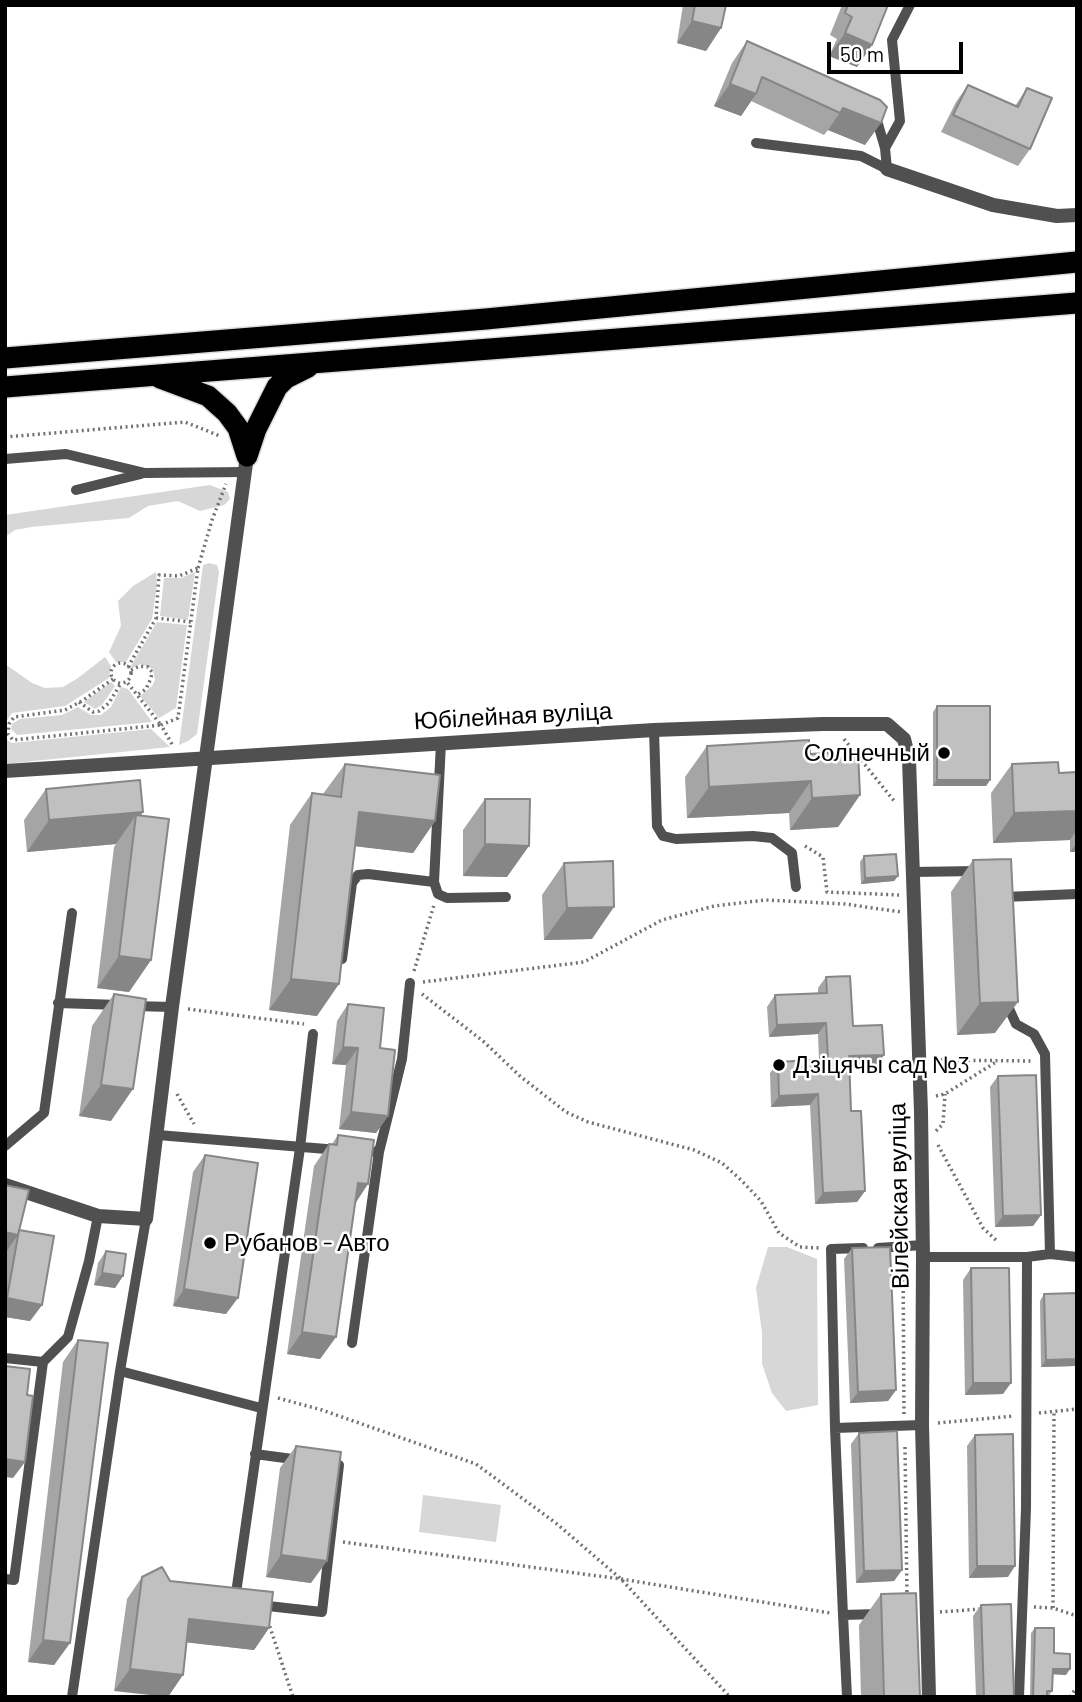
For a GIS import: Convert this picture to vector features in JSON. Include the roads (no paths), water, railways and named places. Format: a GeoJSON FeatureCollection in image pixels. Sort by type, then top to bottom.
{"type":"FeatureCollection","features":[{"type":"Feature","properties":{"kind":"highway"},"geometry":{"type":"LineString","coordinates":[[5,358],[500,317],[1077,262]]}},
{"type":"Feature","properties":{"kind":"highway"},"geometry":{"type":"LineString","coordinates":[[5,387],[1077,303]]}},
{"type":"Feature","properties":{"kind":"highway"},"geometry":{"type":"LineString","coordinates":[[242,462],[277,387],[286,378],[317,362]]}},
{"type":"Feature","properties":{"kind":"highway"},"geometry":{"type":"LineString","coordinates":[[152,375],[208,396],[227,413],[238,428],[242,462]]}},
{"type":"Feature","properties":{"kind":"street"},"geometry":{"type":"LineString","coordinates":[[887,169],[993,205],[1057,216],[1077,215]]}},
{"type":"Feature","properties":{"kind":"street"},"geometry":{"type":"LineString","coordinates":[[5,1185],[98,1216],[146,1219],[242,462]]}},
{"type":"Feature","properties":{"kind":"street","name":"Юбілейная вуліца"},"geometry":{"type":"LineString","coordinates":[[5,771],[653,730],[823,724]]}},
{"type":"Feature","properties":{"kind":"street","name":"Вілейская вуліца"},"geometry":{"type":"LineString","coordinates":[[823,724],[887,724],[904,739],[909,759],[923,1251],[923,1613],[929,1697]]}},
{"type":"Feature","properties":{"kind":"lane"},"geometry":{"type":"LineString","coordinates":[[885,148],[900,121],[892,40],[910,5]]}},
{"type":"Feature","properties":{"kind":"lane"},"geometry":{"type":"LineString","coordinates":[[860,107],[878,124],[885,148],[887,169]]}},
{"type":"Feature","properties":{"kind":"lane"},"geometry":{"type":"LineString","coordinates":[[756,143],[861,156],[887,169]]}},
{"type":"Feature","properties":{"kind":"lane"},"geometry":{"type":"LineString","coordinates":[[5,459],[72,455],[145,473]]}},
{"type":"Feature","properties":{"kind":"lane"},"geometry":{"type":"LineString","coordinates":[[76,490],[145,473],[242,462]]}},
{"type":"Feature","properties":{"kind":"lane"},"geometry":{"type":"LineString","coordinates":[[653,730],[657,826],[663,836],[676,839],[752,836],[772,838],[792,853],[796,887]]}},
{"type":"Feature","properties":{"kind":"lane"},"geometry":{"type":"LineString","coordinates":[[441,743],[435,882],[438,894],[447,898],[506,897]]}},
{"type":"Feature","properties":{"kind":"lane"},"geometry":{"type":"LineString","coordinates":[[913,872],[991,871]]}},
{"type":"Feature","properties":{"kind":"lane"},"geometry":{"type":"LineString","coordinates":[[341,965],[352,883],[358,875],[435,882]]}},
{"type":"Feature","properties":{"kind":"lane"},"geometry":{"type":"LineString","coordinates":[[1003,884],[1004,911]]}},
{"type":"Feature","properties":{"kind":"lane"},"geometry":{"type":"LineString","coordinates":[[1004,897],[1077,894]]}},
{"type":"Feature","properties":{"kind":"lane"},"geometry":{"type":"LineString","coordinates":[[5,1146],[44,1113],[72,914]]}},
{"type":"Feature","properties":{"kind":"lane"},"geometry":{"type":"LineString","coordinates":[[352,1343],[379,1152],[402,1059],[410,983]]}},
{"type":"Feature","properties":{"kind":"lane"},"geometry":{"type":"LineString","coordinates":[[1006,992],[1007,1006],[1016,1024],[1034,1034],[1045,1054],[1050,1254]]}},
{"type":"Feature","properties":{"kind":"lane"},"geometry":{"type":"LineString","coordinates":[[58,1003],[172,1007]]}},
{"type":"Feature","properties":{"kind":"lane"},"geometry":{"type":"LineString","coordinates":[[255,1454],[339,1465],[322,1612],[235,1601],[261,1408],[300,1148],[313,1034]]}},
{"type":"Feature","properties":{"kind":"lane"},"geometry":{"type":"LineString","coordinates":[[158,1135],[379,1152]]}},
{"type":"Feature","properties":{"kind":"lane"},"geometry":{"type":"LineString","coordinates":[[5,1579],[14,1580],[43,1362],[68,1337],[98,1216]]}},
{"type":"Feature","properties":{"kind":"lane"},"geometry":{"type":"LineString","coordinates":[[72,1697],[120,1371],[146,1219]]}},
{"type":"Feature","properties":{"kind":"lane"},"geometry":{"type":"LineString","coordinates":[[847,1697],[835,1428],[831,1249],[923,1251],[1014,1258],[1050,1254],[1077,1257]]}},
{"type":"Feature","properties":{"kind":"lane"},"geometry":{"type":"LineString","coordinates":[[1019,1697],[1028,1414],[1027,1257]]}},
{"type":"Feature","properties":{"kind":"lane"},"geometry":{"type":"LineString","coordinates":[[5,1358],[43,1362]]}},
{"type":"Feature","properties":{"kind":"lane"},"geometry":{"type":"LineString","coordinates":[[120,1371],[261,1408]]}},
{"type":"Feature","properties":{"kind":"lane"},"geometry":{"type":"LineString","coordinates":[[835,1428],[922,1425]]}},
{"type":"Feature","properties":{"kind":"lane"},"geometry":{"type":"LineString","coordinates":[[843,1615],[895,1614]]}},
{"type":"Feature","properties":{"kind":"place","name":"Солнечный"},"geometry":{"type":"Point","coordinates":[944,753]}},
{"type":"Feature","properties":{"kind":"place","name":"Дзіцячы сад №3"},"geometry":{"type":"Point","coordinates":[779,1065]}},
{"type":"Feature","properties":{"kind":"place","name":"Рубанов - Авто"},"geometry":{"type":"Point","coordinates":[210,1243]}}]}
